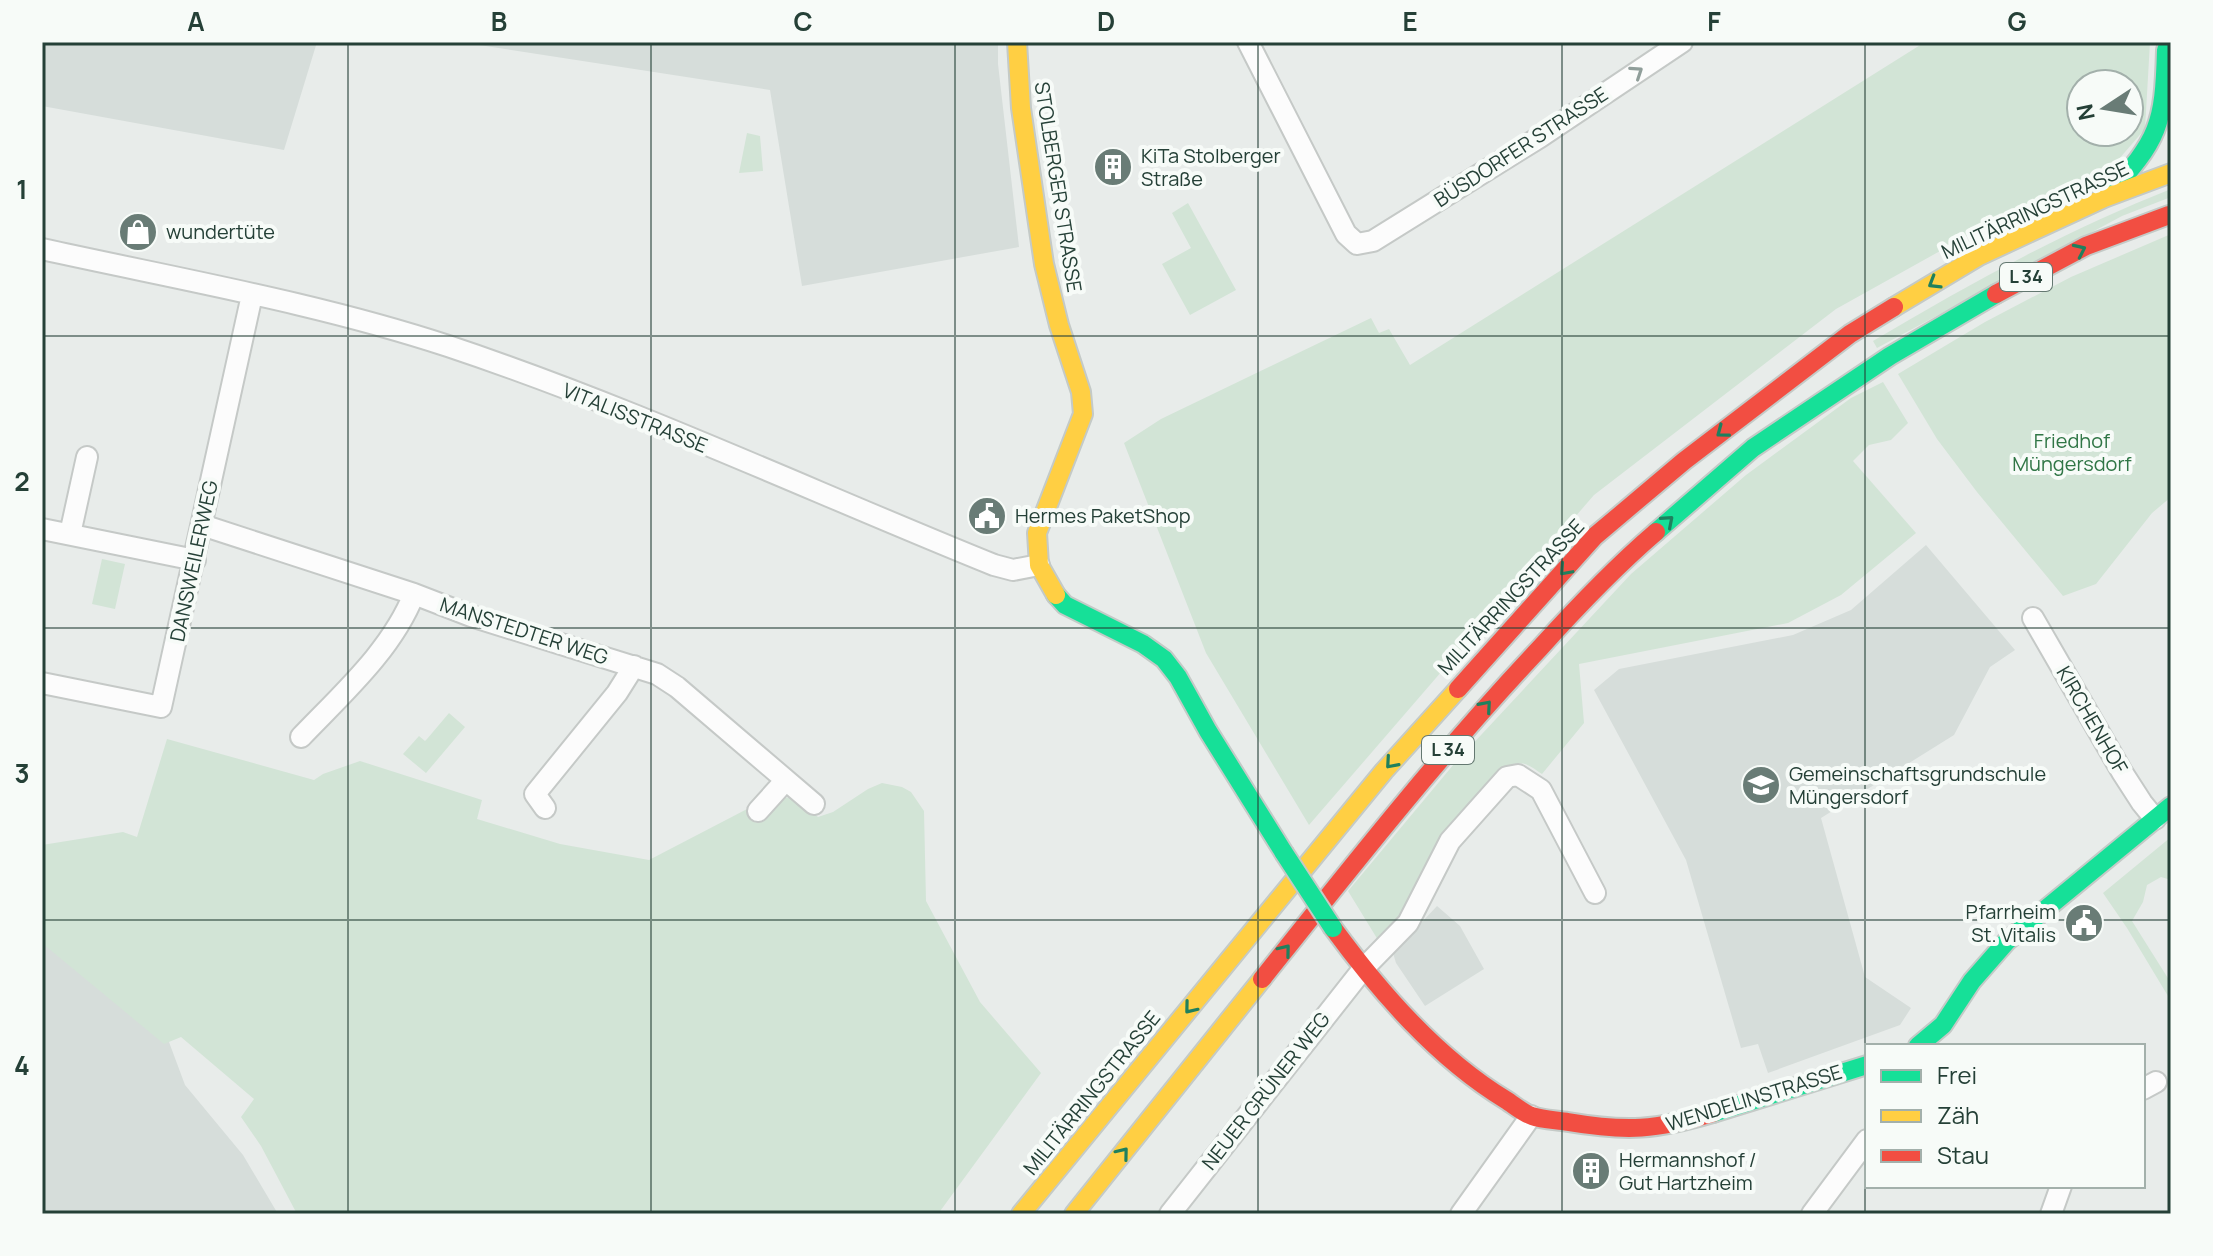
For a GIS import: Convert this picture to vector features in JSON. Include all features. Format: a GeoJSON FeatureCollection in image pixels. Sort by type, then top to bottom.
{"type":"FeatureCollection","features":[{"type":"Feature","properties":{"kind":"main road","name":"STOLBERGER STRASSE"},"geometry":{"type":"LineString","coordinates":[[1017,42],[1021,108],[1044,264],[1059,325],[1081,392],[1083,414],[1037,533],[1039,565]]}},
{"type":"Feature","properties":{"kind":"main road"},"geometry":{"type":"LineString","coordinates":[[2104,198],[2127,174],[2159,124],[2165,92],[2166,50]]}},
{"type":"Feature","properties":{"kind":"main road","name":"MILITÄRRINGSTRASSE"},"geometry":{"type":"LineString","coordinates":[[1021,1214],[1384,771],[1595,536],[1684,461],[1850,334],[1979,256],[2104,198],[2171,173]]}},
{"type":"Feature","properties":{"kind":"main road","name":"L 34"},"geometry":{"type":"LineString","coordinates":[[1074,1214],[1403,802],[1498,692],[1615,567],[1753,448],[1890,356],[2007,287],[2086,246],[2169,215]]}},
{"type":"Feature","properties":{"kind":"main road","name":"WENDELINSTRASSE"},"geometry":{"type":"LineString","coordinates":[[1039,565],[1052,590],[1065,605],[1143,644],[1164,659],[1178,677],[1284,853],[1363,969],[1434,1044],[1487,1089],[1531,1116],[1599,1127],[1638,1129],[1670,1126],[1865,1066]]}},
{"type":"Feature","properties":{"kind":"main road"},"geometry":{"type":"LineString","coordinates":[[1923,1044],[1943,1025],[1972,981],[2007,941],[2163,812]]}},
{"type":"Feature","properties":{"kind":"street","name":"BÜSDORFER STRASSE"},"geometry":{"type":"LineString","coordinates":[[1248,42],[1346,234],[1357,244],[1373,241],[1540,137],[1682,42]]}},
{"type":"Feature","properties":{"kind":"street","name":"VITALISSTRASSE"},"geometry":{"type":"LineString","coordinates":[[42,249],[356,319],[449,347],[643,420],[994,565],[1013,570],[1039,565]]}},
{"type":"Feature","properties":{"kind":"street","name":"DANSWEILERWEG"},"geometry":{"type":"LineString","coordinates":[[42,683],[161,707],[252,295]]}},
{"type":"Feature","properties":{"kind":"street"},"geometry":{"type":"LineString","coordinates":[[70,534],[87,457]]}},
{"type":"Feature","properties":{"kind":"street","name":"MANSTEDTER WEG"},"geometry":{"type":"LineString","coordinates":[[202,525],[414,594],[471,616],[657,674],[677,687],[814,804]]}},
{"type":"Feature","properties":{"kind":"street"},"geometry":{"type":"LineString","coordinates":[[42,529],[195,560]]}},
{"type":"Feature","properties":{"kind":"street","name":"MANSTEDTER WEG"},"geometry":{"type":"LineString","coordinates":[[301,737],[365,668],[399,625],[414,594]]}},
{"type":"Feature","properties":{"kind":"street","name":"KIRCHENHOF"},"geometry":{"type":"LineString","coordinates":[[2033,618],[2142,803],[2163,812]]}},
{"type":"Feature","properties":{"kind":"street","name":"MANSTEDTER WEG"},"geometry":{"type":"LineString","coordinates":[[545,808],[535,794],[617,693],[634,666]]}},
{"type":"Feature","properties":{"kind":"street"},"geometry":{"type":"LineString","coordinates":[[1363,969],[1408,923],[1450,841],[1507,777],[1518,775],[1541,790],[1595,893]]}},
{"type":"Feature","properties":{"kind":"street"},"geometry":{"type":"LineString","coordinates":[[758,811],[785,781]]}},
{"type":"Feature","properties":{"kind":"street","name":"NEUER GRÜNER WEG"},"geometry":{"type":"LineString","coordinates":[[1170,1214],[1363,969]]}},
{"type":"Feature","properties":{"kind":"street"},"geometry":{"type":"LineString","coordinates":[[1461,1214],[1531,1116]]}},
{"type":"Feature","properties":{"kind":"street"},"geometry":{"type":"LineString","coordinates":[[1812,1214],[1865,1143]]}},
{"type":"Feature","properties":{"kind":"street"},"geometry":{"type":"LineString","coordinates":[[2051,1214],[2060,1188]]}},
{"type":"Feature","properties":{"kind":"shaded area"},"geometry":{"type":"Polygon","coordinates":[[[42,42],[317,42],[284,150],[42,106],[42,42]]]}},
{"type":"Feature","properties":{"kind":"shaded area"},"geometry":{"type":"Polygon","coordinates":[[[460,42],[998,42],[1019,247],[802,286],[770,90],[460,42]]]}},
{"type":"Feature","properties":{"kind":"shaded area","name":"Gemeinschaftsgrundschule Müngersdorf"},"geometry":{"type":"Polygon","coordinates":[[[1926,545],[2015,650],[1990,667],[1954,735],[1821,818],[1865,977],[1911,1008],[1900,1025],[1768,1073],[1758,1044],[1741,1048],[1686,860],[1594,690],[1619,669],[1793,635],[1851,610],[1926,545]]]}},
{"type":"Feature","properties":{"kind":"shaded area"},"geometry":{"type":"Polygon","coordinates":[[[1437,906],[1460,926],[1484,969],[1425,1006],[1396,963],[1393,953],[1437,906]]]}},
{"type":"Feature","properties":{"kind":"shaded area"},"geometry":{"type":"Polygon","coordinates":[[[42,942],[169,1042],[185,1085],[243,1155],[278,1214],[42,1214],[42,942]]]}},
{"type":"Feature","properties":{"kind":"green space"},"geometry":{"type":"Polygon","coordinates":[[[1925,42],[2150,42],[2145,129],[2145,68],[2065,68],[2065,148],[2128,148],[2112,167],[1967,236],[1836,309],[1594,495],[1309,825],[1206,653],[1124,443],[1161,419],[1371,318],[1379,333],[1389,329],[1410,365],[1925,42]]]}},
{"type":"Feature","properties":{"kind":"green space"},"geometry":{"type":"Polygon","coordinates":[[[747,133],[760,136],[763,171],[739,173],[747,133]]]}},
{"type":"Feature","properties":{"kind":"green space"},"geometry":{"type":"Polygon","coordinates":[[[2171,189],[2171,197],[2122,216],[1877,348],[1873,341],[2019,259],[2171,189]]]}},
{"type":"Feature","properties":{"kind":"green space"},"geometry":{"type":"Polygon","coordinates":[[[1188,203],[1236,290],[1190,315],[1162,264],[1191,248],[1172,213],[1188,203]]]}},
{"type":"Feature","properties":{"kind":"green space","name":"Friedhof Müngersdorf"},"geometry":{"type":"Polygon","coordinates":[[[2171,234],[2171,497],[2152,513],[2096,584],[2063,596],[1937,439],[1898,374],[1985,322],[2071,277],[2171,234]]]}},
{"type":"Feature","properties":{"kind":"green space"},"geometry":{"type":"Polygon","coordinates":[[[1883,382],[1908,423],[1891,440],[1869,445],[1853,461],[1916,533],[1841,595],[1788,623],[1579,664],[1584,723],[1542,774],[1519,763],[1503,771],[1401,916],[1378,940],[1348,891],[1454,764],[1631,574],[1746,475],[1851,398],[1883,382]]]}},
{"type":"Feature","properties":{"kind":"green space"},"geometry":{"type":"Polygon","coordinates":[[[102,559],[125,564],[115,609],[92,604],[102,559]]]}},
{"type":"Feature","properties":{"kind":"green space"},"geometry":{"type":"Polygon","coordinates":[[[449,713],[465,727],[426,773],[403,754],[419,736],[425,741],[449,713]]]}},
{"type":"Feature","properties":{"kind":"green space"},"geometry":{"type":"Polygon","coordinates":[[[167,739],[314,780],[360,761],[482,800],[477,819],[560,844],[649,860],[749,808],[761,819],[781,798],[795,797],[818,817],[833,812],[882,783],[902,787],[911,792],[924,811],[926,901],[980,1002],[1041,1073],[938,1214],[297,1214],[261,1146],[241,1117],[254,1099],[181,1037],[164,1044],[42,943],[42,845],[123,832],[137,837],[167,739]]]}},
{"type":"Feature","properties":{"kind":"green space"},"geometry":{"type":"Polygon","coordinates":[[[2171,837],[2171,880],[2161,877],[2147,885],[2143,902],[2132,921],[2171,983],[2171,1001],[2103,893],[2171,837]]]}},
{"type":"Feature","properties":{"kind":"traffic: fast"},"geometry":{"type":"LineString","coordinates":[[2108,195],[2138,159],[2155,130],[2163,96],[2166,50]]}},
{"type":"Feature","properties":{"kind":"traffic: fast"},"geometry":{"type":"LineString","coordinates":[[1656,532],[1753,448],[1890,356],[1996,294]]}},
{"type":"Feature","properties":{"kind":"traffic: fast"},"geometry":{"type":"LineString","coordinates":[[1056,595],[1065,605],[1143,644],[1164,659],[1178,677],[1284,853]]}},
{"type":"Feature","properties":{"kind":"traffic: fast"},"geometry":{"type":"LineString","coordinates":[[1920,1044],[1943,1025],[1972,981],[2007,941],[2171,806]]}},
{"type":"Feature","properties":{"kind":"traffic: fast"},"geometry":{"type":"LineString","coordinates":[[1284,853],[1333,928]]}},
{"type":"Feature","properties":{"kind":"traffic: fast"},"geometry":{"type":"LineString","coordinates":[[1713,1113],[1865,1066]]}},
{"type":"Feature","properties":{"kind":"traffic: slow"},"geometry":{"type":"LineString","coordinates":[[1017,42],[1021,108],[1044,264],[1059,325],[1081,392],[1083,414],[1037,533],[1039,565],[1056,595]]}},
{"type":"Feature","properties":{"kind":"traffic: slow"},"geometry":{"type":"LineString","coordinates":[[1894,307],[1979,256],[2104,198],[2171,173]]}},
{"type":"Feature","properties":{"kind":"traffic: slow"},"geometry":{"type":"LineString","coordinates":[[1021,1214],[1384,771],[1458,689]]}},
{"type":"Feature","properties":{"kind":"traffic: slow"},"geometry":{"type":"LineString","coordinates":[[1074,1214],[1262,979]]}},
{"type":"Feature","properties":{"kind":"traffic: jam"},"geometry":{"type":"LineString","coordinates":[[1996,294],[2086,246],[2169,215]]}},
{"type":"Feature","properties":{"kind":"traffic: jam"},"geometry":{"type":"LineString","coordinates":[[1458,689],[1595,536],[1684,461],[1850,334],[1894,307]]}},
{"type":"Feature","properties":{"kind":"traffic: jam"},"geometry":{"type":"LineString","coordinates":[[1262,979],[1467,728],[1582,603],[1656,532]]}},
{"type":"Feature","properties":{"kind":"traffic: jam"},"geometry":{"type":"LineString","coordinates":[[1333,928],[1370,976],[1433,1044],[1481,1083],[1529,1115],[1589,1125],[1641,1128],[1713,1113]]}},
{"type":"Feature","properties":{"kind":"place","name":"KiTa Stolberger Straße"},"geometry":{"type":"Point","coordinates":[1113,167]}},
{"type":"Feature","properties":{"kind":"place","name":"wundertüte"},"geometry":{"type":"Point","coordinates":[138,232]}},
{"type":"Feature","properties":{"kind":"place","name":"Hermes PaketShop"},"geometry":{"type":"Point","coordinates":[987,516]}},
{"type":"Feature","properties":{"kind":"place","name":"Gemeinschaftsgrundschule Müngersdorf"},"geometry":{"type":"Point","coordinates":[1761,785]}},
{"type":"Feature","properties":{"kind":"place","name":"Pfarrheim St. Vitalis"},"geometry":{"type":"Point","coordinates":[2084,923]}},
{"type":"Feature","properties":{"kind":"place","name":"Hermannshof / Gut Hartzheim"},"geometry":{"type":"Point","coordinates":[1591,1171]}}]}
